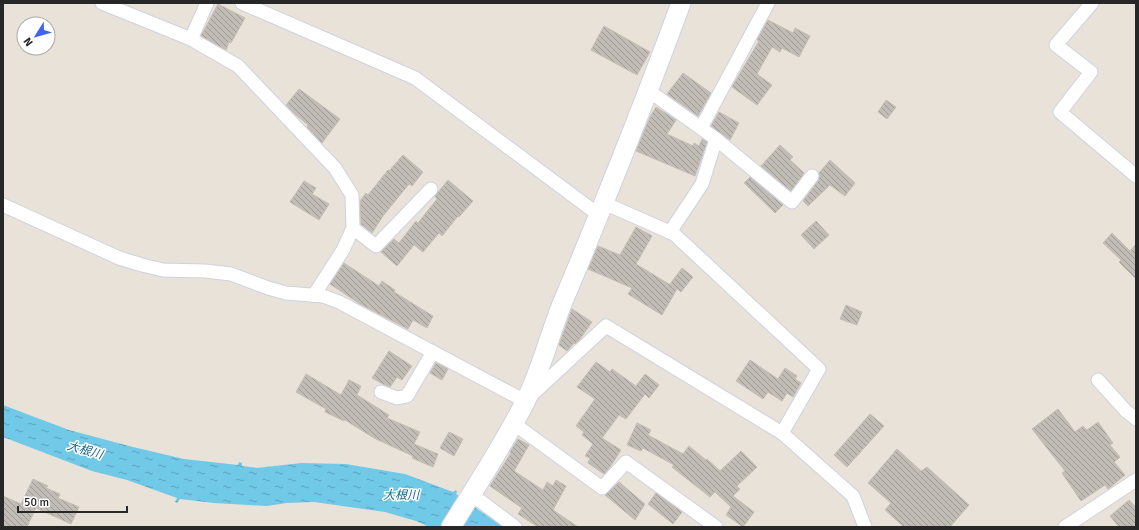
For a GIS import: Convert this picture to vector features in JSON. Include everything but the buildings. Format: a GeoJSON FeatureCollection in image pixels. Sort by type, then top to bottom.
{"type":"FeatureCollection","features":[{"type":"Feature","properties":{"kind":"street"},"geometry":{"type":"LineString","coordinates":[[102,3],[191,39],[238,66],[335,168],[352,196],[353,228],[343,250],[314,295]]}},
{"type":"Feature","properties":{"kind":"street"},"geometry":{"type":"LineString","coordinates":[[191,39],[207,3]]}},
{"type":"Feature","properties":{"kind":"street"},"geometry":{"type":"LineString","coordinates":[[242,3],[415,78],[601,209],[674,234],[820,369],[782,433]]}},
{"type":"Feature","properties":{"kind":"street"},"geometry":{"type":"LineString","coordinates":[[451,527],[500,449],[525,401],[542,361],[555,322],[649,91],[681,3]]}},
{"type":"Feature","properties":{"kind":"street"},"geometry":{"type":"LineString","coordinates":[[701,128],[768,3]]}},
{"type":"Feature","properties":{"kind":"street"},"geometry":{"type":"LineString","coordinates":[[1092,3],[1056,45],[1091,72],[1060,112],[1136,176]]}},
{"type":"Feature","properties":{"kind":"street"},"geometry":{"type":"LineString","coordinates":[[649,91],[701,128],[792,202],[812,176]]}},
{"type":"Feature","properties":{"kind":"street"},"geometry":{"type":"LineString","coordinates":[[670,232],[702,184],[716,140]]}},
{"type":"Feature","properties":{"kind":"street"},"geometry":{"type":"LineString","coordinates":[[353,228],[376,246],[431,189]]}},
{"type":"Feature","properties":{"kind":"street"},"geometry":{"type":"LineString","coordinates":[[3,205],[119,258],[142,265],[163,270],[205,270],[230,274],[274,290],[286,293],[323,296],[339,302],[525,401]]}},
{"type":"Feature","properties":{"kind":"street"},"geometry":{"type":"LineString","coordinates":[[525,401],[606,326],[782,433],[852,496],[865,527]]}},
{"type":"Feature","properties":{"kind":"street"},"geometry":{"type":"LineString","coordinates":[[381,392],[397,398],[407,396],[433,352]]}},
{"type":"Feature","properties":{"kind":"street"},"geometry":{"type":"LineString","coordinates":[[1098,380],[1126,411],[1136,419]]}},
{"type":"Feature","properties":{"kind":"street"},"geometry":{"type":"LineString","coordinates":[[514,423],[602,488],[626,462],[716,527]]}},
{"type":"Feature","properties":{"kind":"street"},"geometry":{"type":"LineString","coordinates":[[1065,527],[1136,480]]}},
{"type":"Feature","properties":{"kind":"street"},"geometry":{"type":"LineString","coordinates":[[471,494],[515,527]]}},
{"type":"Feature","properties":{"kind":"water","name":"大根川"},"geometry":{"type":"Polygon","coordinates":[[[3,405],[69,430],[184,459],[238,465],[239,462],[242,463],[242,466],[257,468],[301,463],[346,464],[405,474],[453,492],[456,490],[456,494],[503,527],[429,527],[416,521],[385,512],[314,502],[287,503],[267,506],[214,503],[180,499],[177,503],[175,502],[177,498],[127,480],[92,471],[3,437],[3,405]]]}}]}
